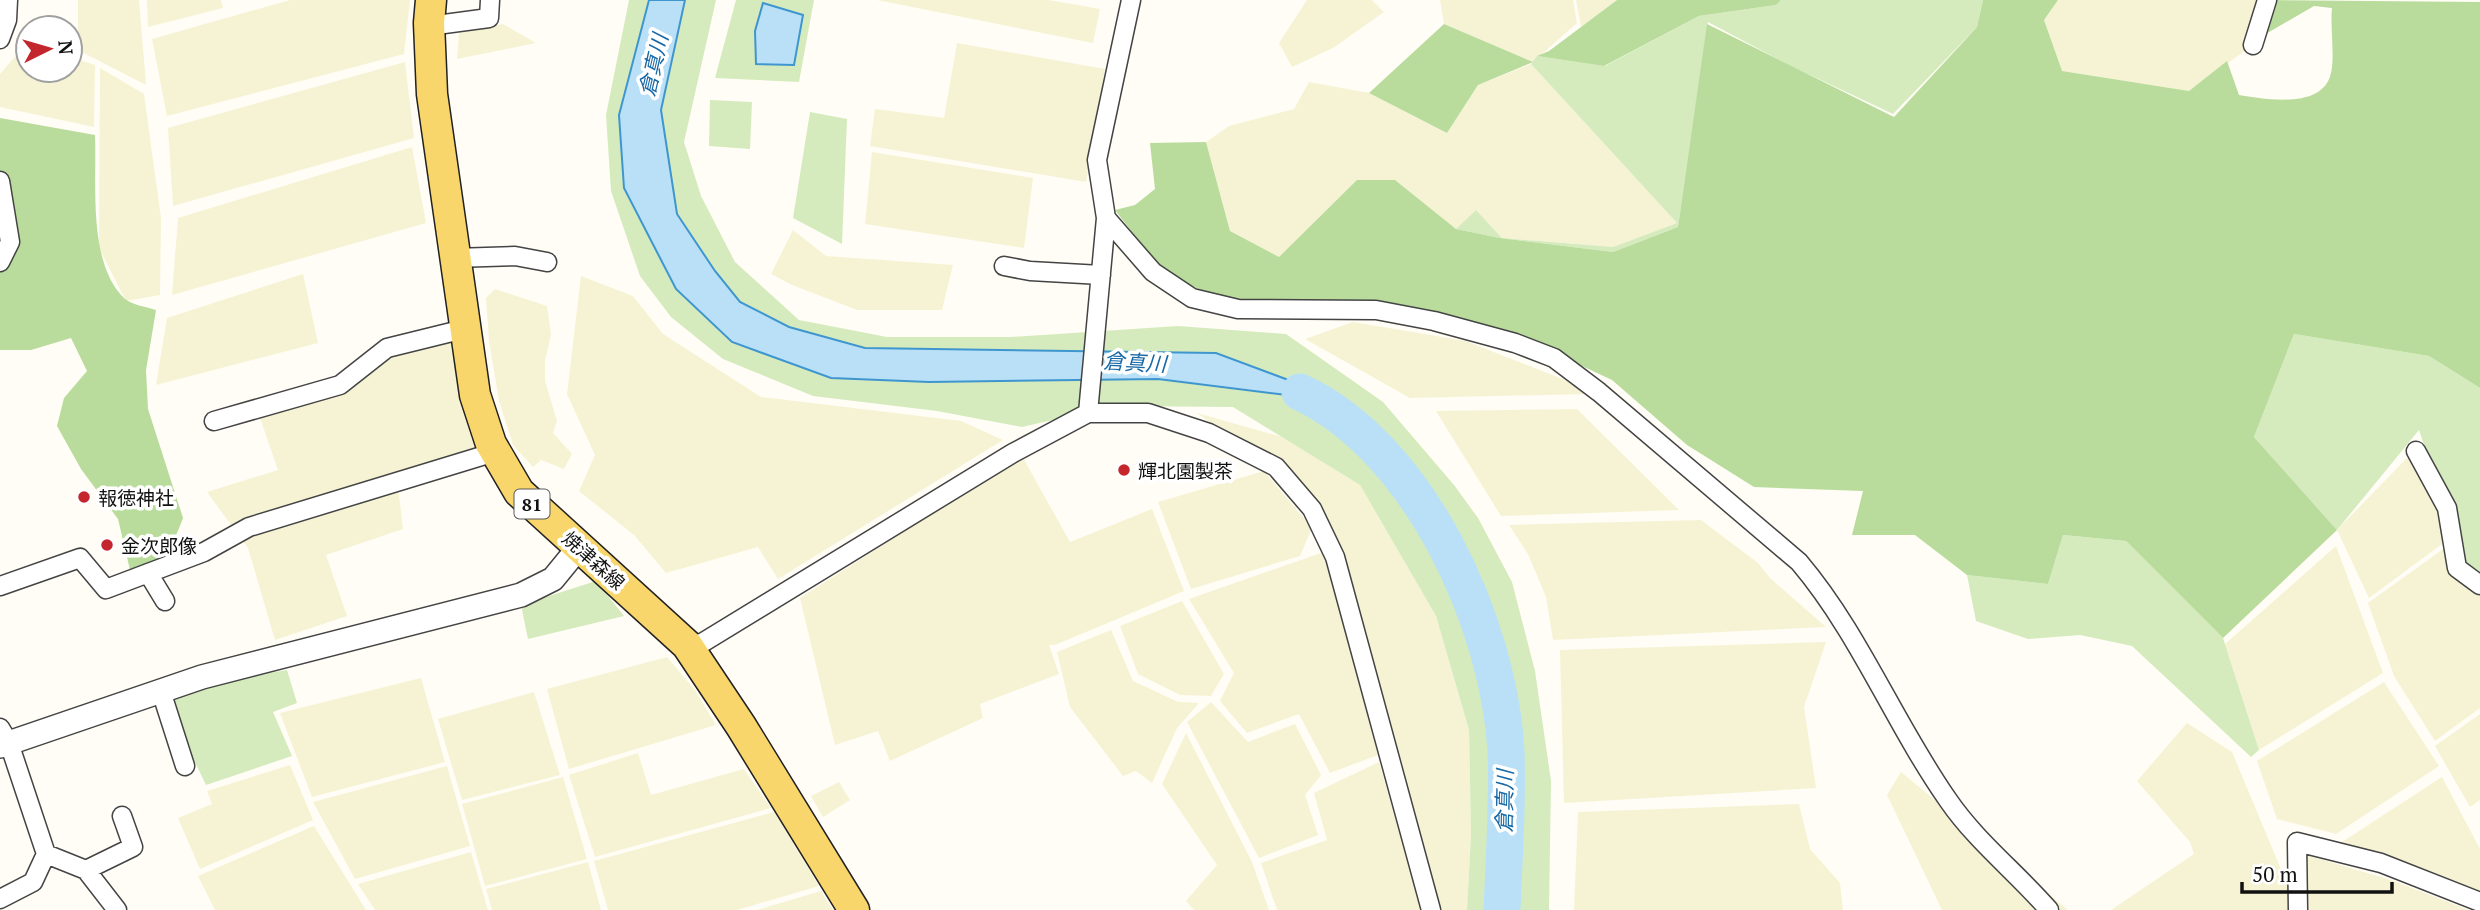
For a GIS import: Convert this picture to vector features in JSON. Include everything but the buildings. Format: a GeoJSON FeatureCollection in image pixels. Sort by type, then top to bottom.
{"type":"FeatureCollection","features":[{"type":"Feature","properties":{"kind":"main road","name":"焼津森線"},"geometry":{"type":"LineString","coordinates":[[430,13],[432,94],[464,329],[475,395],[495,452],[519,492],[687,645],[741,726],[854,910]]}},
{"type":"Feature","properties":{"kind":"street"},"geometry":{"type":"LineString","coordinates":[[0,39],[7,20],[8,0]]}},
{"type":"Feature","properties":{"kind":"street"},"geometry":{"type":"LineString","coordinates":[[430,13],[489,18],[490,0]]}},
{"type":"Feature","properties":{"kind":"street"},"geometry":{"type":"LineString","coordinates":[[1088,413],[1106,218],[1097,160],[1130,0]]}},
{"type":"Feature","properties":{"kind":"street"},"geometry":{"type":"LineString","coordinates":[[2253,45],[2267,0]]}},
{"type":"Feature","properties":{"kind":"street"},"geometry":{"type":"LineString","coordinates":[[0,181],[10,242],[0,262]]}},
{"type":"Feature","properties":{"kind":"street"},"geometry":{"type":"LineString","coordinates":[[1106,218],[1153,272],[1192,298],[1238,309],[1376,310],[1515,343],[1554,358],[1798,562],[1825,594],[1844,624],[1912,745],[1950,803],[1989,849],[2049,910]]}},
{"type":"Feature","properties":{"kind":"street"},"geometry":{"type":"LineString","coordinates":[[454,258],[516,256],[547,262]]}},
{"type":"Feature","properties":{"kind":"street"},"geometry":{"type":"LineString","coordinates":[[1004,266],[1030,271],[1101,275]]}},
{"type":"Feature","properties":{"kind":"street"},"geometry":{"type":"LineString","coordinates":[[214,421],[340,385],[387,348],[464,329]]}},
{"type":"Feature","properties":{"kind":"street"},"geometry":{"type":"LineString","coordinates":[[687,645],[702,643],[1013,453],[1088,413],[1148,412],[1209,433],[1276,467],[1312,509],[1335,556],[1431,910]]}},
{"type":"Feature","properties":{"kind":"street"},"geometry":{"type":"LineString","coordinates":[[0,586],[80,558],[106,589],[204,552],[249,527],[495,452]]}},
{"type":"Feature","properties":{"kind":"street"},"geometry":{"type":"LineString","coordinates":[[2416,452],[2447,508],[2457,568],[2480,585]]}},
{"type":"Feature","properties":{"kind":"street"},"geometry":{"type":"LineString","coordinates":[[0,899],[33,883],[46,855],[3,739],[202,677],[521,595],[553,579],[580,546]]}},
{"type":"Feature","properties":{"kind":"street"},"geometry":{"type":"LineString","coordinates":[[148,573],[165,601]]}},
{"type":"Feature","properties":{"kind":"street"},"geometry":{"type":"LineString","coordinates":[[161,691],[185,766]]}},
{"type":"Feature","properties":{"kind":"street"},"geometry":{"type":"LineString","coordinates":[[86,870],[133,847],[122,816]]}},
{"type":"Feature","properties":{"kind":"street"},"geometry":{"type":"LineString","coordinates":[[2298,910],[2297,842],[2381,863],[2480,902]]}},
{"type":"Feature","properties":{"kind":"street"},"geometry":{"type":"LineString","coordinates":[[46,855],[86,870],[117,910]]}},
{"type":"Feature","properties":{"kind":"shaded area"},"geometry":{"type":"Polygon","coordinates":[[[78,0],[139,0],[146,85],[84,53],[84,14],[78,14],[78,0]]]}},
{"type":"Feature","properties":{"kind":"shaded area"},"geometry":{"type":"Polygon","coordinates":[[[147,0],[221,0],[223,8],[148,27],[147,0]]]}},
{"type":"Feature","properties":{"kind":"shaded area"},"geometry":{"type":"Polygon","coordinates":[[[290,0],[410,0],[404,54],[167,116],[152,39],[290,0]]]}},
{"type":"Feature","properties":{"kind":"shaded area"},"geometry":{"type":"Polygon","coordinates":[[[877,0],[1049,0],[1100,9],[1093,43],[877,0]]]}},
{"type":"Feature","properties":{"kind":"shaded area"},"geometry":{"type":"Polygon","coordinates":[[[1307,0],[1372,0],[1384,12],[1333,48],[1292,67],[1279,43],[1307,0]]]}},
{"type":"Feature","properties":{"kind":"shaded area"},"geometry":{"type":"Polygon","coordinates":[[[1440,0],[1573,0],[1577,23],[1533,62],[1444,24],[1440,0]]]}},
{"type":"Feature","properties":{"kind":"shaded area"},"geometry":{"type":"Polygon","coordinates":[[[1576,0],[1617,0],[1581,27],[1576,0]]]}},
{"type":"Feature","properties":{"kind":"shaded area"},"geometry":{"type":"Polygon","coordinates":[[[2058,0],[2267,0],[2253,45],[2189,91],[2061,71],[2044,20],[2058,0]]]}},
{"type":"Feature","properties":{"kind":"shaded area"},"geometry":{"type":"Polygon","coordinates":[[[503,24],[536,43],[457,59],[459,33],[503,24]]]}},
{"type":"Feature","properties":{"kind":"shaded area"},"geometry":{"type":"Polygon","coordinates":[[[957,43],[1105,69],[1086,182],[870,146],[875,109],[944,118],[957,43]]]}},
{"type":"Feature","properties":{"kind":"shaded area"},"geometry":{"type":"Polygon","coordinates":[[[14,58],[14,84],[84,84],[84,61],[95,65],[94,127],[0,107],[0,74],[14,58]]]}},
{"type":"Feature","properties":{"kind":"shaded area"},"geometry":{"type":"Polygon","coordinates":[[[405,62],[414,138],[173,206],[168,128],[405,62]]]}},
{"type":"Feature","properties":{"kind":"shaded area"},"geometry":{"type":"Polygon","coordinates":[[[1531,64],[1677,223],[1613,247],[1502,238],[1476,210],[1456,229],[1395,180],[1358,180],[1279,257],[1230,231],[1206,142],[1229,126],[1294,109],[1309,82],[1369,93],[1447,133],[1478,85],[1531,64]]]}},
{"type":"Feature","properties":{"kind":"shaded area"},"geometry":{"type":"Polygon","coordinates":[[[100,68],[144,94],[161,218],[160,295],[126,301],[99,248],[100,68]]]}},
{"type":"Feature","properties":{"kind":"shaded area"},"geometry":{"type":"Polygon","coordinates":[[[412,147],[426,223],[172,295],[178,218],[412,147]]]}},
{"type":"Feature","properties":{"kind":"shaded area"},"geometry":{"type":"Polygon","coordinates":[[[872,152],[1033,178],[1024,248],[865,224],[872,152]]]}},
{"type":"Feature","properties":{"kind":"shaded area"},"geometry":{"type":"Polygon","coordinates":[[[793,230],[826,256],[953,265],[942,310],[857,310],[771,274],[793,230]]]}},
{"type":"Feature","properties":{"kind":"shaded area"},"geometry":{"type":"Polygon","coordinates":[[[303,274],[318,343],[156,385],[167,318],[303,274]]]}},
{"type":"Feature","properties":{"kind":"shaded area"},"geometry":{"type":"Polygon","coordinates":[[[581,276],[633,296],[663,334],[761,397],[961,421],[1003,440],[778,579],[758,547],[666,573],[634,535],[579,491],[595,455],[567,394],[581,276]]]}},
{"type":"Feature","properties":{"kind":"shaded area"},"geometry":{"type":"Polygon","coordinates":[[[495,289],[547,306],[551,334],[545,361],[545,381],[557,421],[553,433],[572,454],[564,469],[541,460],[533,467],[513,445],[499,401],[489,341],[486,298],[495,289]]]}},
{"type":"Feature","properties":{"kind":"shaded area"},"geometry":{"type":"Polygon","coordinates":[[[1353,322],[1466,341],[1565,380],[1586,394],[1410,398],[1305,339],[1353,322]]]}},
{"type":"Feature","properties":{"kind":"shaded area"},"geometry":{"type":"Polygon","coordinates":[[[453,331],[482,456],[397,477],[403,529],[326,555],[347,616],[275,640],[248,548],[207,492],[278,470],[257,409],[345,392],[387,348],[453,331]]]}},
{"type":"Feature","properties":{"kind":"shaded area"},"geometry":{"type":"Polygon","coordinates":[[[1577,409],[1679,510],[1501,516],[1436,411],[1577,409]]]}},
{"type":"Feature","properties":{"kind":"shaded area"},"geometry":{"type":"Polygon","coordinates":[[[1197,413],[1282,437],[1360,485],[1436,616],[1469,730],[1471,834],[1467,910],[1432,910],[1313,497],[1197,413]]]}},
{"type":"Feature","properties":{"kind":"shaded area"},"geometry":{"type":"Polygon","coordinates":[[[1022,456],[1070,542],[1152,509],[1184,591],[1055,645],[1049,645],[1059,674],[980,704],[983,718],[890,761],[878,731],[835,745],[800,598],[1022,456]]]}},
{"type":"Feature","properties":{"kind":"shaded area"},"geometry":{"type":"Polygon","coordinates":[[[2407,458],[2447,508],[2446,541],[2369,598],[2337,530],[2407,458]]]}},
{"type":"Feature","properties":{"kind":"shaded area"},"geometry":{"type":"Polygon","coordinates":[[[1264,471],[1312,528],[1300,556],[1191,589],[1158,502],[1264,471]]]}},
{"type":"Feature","properties":{"kind":"shaded area"},"geometry":{"type":"Polygon","coordinates":[[[1701,520],[1758,563],[1771,579],[1826,627],[1553,640],[1546,597],[1528,554],[1509,525],[1701,520]]]}},
{"type":"Feature","properties":{"kind":"shaded area"},"geometry":{"type":"Polygon","coordinates":[[[2336,546],[2383,673],[2259,750],[2225,644],[2336,546]]]}},
{"type":"Feature","properties":{"kind":"shaded area"},"geometry":{"type":"Polygon","coordinates":[[[2446,547],[2480,581],[2480,708],[2435,741],[2394,676],[2368,603],[2446,547]]]}},
{"type":"Feature","properties":{"kind":"shaded area"},"geometry":{"type":"Polygon","coordinates":[[[1324,552],[1378,755],[1330,773],[1299,714],[1247,733],[1220,701],[1234,673],[1189,599],[1324,552]]]}},
{"type":"Feature","properties":{"kind":"shaded area"},"geometry":{"type":"Polygon","coordinates":[[[1182,601],[1224,674],[1211,696],[1180,695],[1138,674],[1120,626],[1182,601]]]}},
{"type":"Feature","properties":{"kind":"shaded area"},"geometry":{"type":"Polygon","coordinates":[[[1111,630],[1133,681],[1178,702],[1199,703],[1177,728],[1152,783],[1136,771],[1123,776],[1070,707],[1057,652],[1111,630]]]}},
{"type":"Feature","properties":{"kind":"shaded area"},"geometry":{"type":"Polygon","coordinates":[[[1826,642],[1804,707],[1816,788],[1564,803],[1560,650],[1826,642]]]}},
{"type":"Feature","properties":{"kind":"shaded area"},"geometry":{"type":"Polygon","coordinates":[[[667,657],[695,690],[716,725],[569,769],[547,689],[667,657]]]}},
{"type":"Feature","properties":{"kind":"shaded area"},"geometry":{"type":"Polygon","coordinates":[[[421,678],[445,762],[312,797],[280,713],[421,678]]]}},
{"type":"Feature","properties":{"kind":"shaded area"},"geometry":{"type":"Polygon","coordinates":[[[2384,682],[2439,766],[2336,834],[2277,819],[2257,761],[2384,682]]]}},
{"type":"Feature","properties":{"kind":"shaded area"},"geometry":{"type":"Polygon","coordinates":[[[534,692],[560,775],[462,800],[438,719],[534,692]]]}},
{"type":"Feature","properties":{"kind":"shaded area"},"geometry":{"type":"Polygon","coordinates":[[[1211,702],[1248,742],[1295,724],[1321,775],[1305,795],[1318,835],[1259,858],[1187,722],[1211,702]]]}},
{"type":"Feature","properties":{"kind":"shaded area"},"geometry":{"type":"Polygon","coordinates":[[[2480,714],[2480,800],[2470,807],[2435,746],[2480,714]]]}},
{"type":"Feature","properties":{"kind":"shaded area"},"geometry":{"type":"Polygon","coordinates":[[[2187,723],[2232,752],[2298,910],[2111,910],[2194,854],[2190,842],[2137,781],[2187,723]]]}},
{"type":"Feature","properties":{"kind":"shaded area"},"geometry":{"type":"Polygon","coordinates":[[[1186,733],[1252,862],[1269,910],[1194,910],[1186,901],[1217,865],[1162,784],[1186,733]]]}},
{"type":"Feature","properties":{"kind":"shaded area"},"geometry":{"type":"Polygon","coordinates":[[[638,753],[651,795],[744,769],[771,808],[595,857],[569,775],[638,753]]]}},
{"type":"Feature","properties":{"kind":"shaded area"},"geometry":{"type":"Polygon","coordinates":[[[1379,762],[1422,910],[1277,910],[1261,863],[1327,840],[1314,793],[1379,762]]]}},
{"type":"Feature","properties":{"kind":"shaded area"},"geometry":{"type":"Polygon","coordinates":[[[290,765],[313,820],[200,869],[178,818],[212,804],[207,791],[290,765]]]}},
{"type":"Feature","properties":{"kind":"shaded area"},"geometry":{"type":"Polygon","coordinates":[[[447,766],[470,846],[355,879],[313,802],[447,766]]]}},
{"type":"Feature","properties":{"kind":"shaded area"},"geometry":{"type":"Polygon","coordinates":[[[1901,772],[2068,910],[1942,910],[1887,795],[1901,772]]]}},
{"type":"Feature","properties":{"kind":"shaded area"},"geometry":{"type":"Polygon","coordinates":[[[563,777],[587,859],[485,886],[462,804],[563,777]]]}},
{"type":"Feature","properties":{"kind":"shaded area"},"geometry":{"type":"Polygon","coordinates":[[[2442,777],[2480,849],[2480,896],[2339,844],[2442,777]]]}},
{"type":"Feature","properties":{"kind":"shaded area"},"geometry":{"type":"Polygon","coordinates":[[[839,782],[850,800],[823,817],[811,796],[839,782]]]}},
{"type":"Feature","properties":{"kind":"shaded area"},"geometry":{"type":"Polygon","coordinates":[[[1799,804],[1810,849],[1840,883],[1843,910],[1574,910],[1578,812],[1799,804]]]}},
{"type":"Feature","properties":{"kind":"shaded area"},"geometry":{"type":"Polygon","coordinates":[[[774,812],[819,886],[737,910],[608,910],[594,861],[774,812]]]}},
{"type":"Feature","properties":{"kind":"shaded area"},"geometry":{"type":"Polygon","coordinates":[[[314,826],[366,910],[215,910],[198,876],[314,826]]]}},
{"type":"Feature","properties":{"kind":"shaded area"},"geometry":{"type":"Polygon","coordinates":[[[471,852],[488,910],[375,910],[358,884],[471,852]]]}},
{"type":"Feature","properties":{"kind":"shaded area"},"geometry":{"type":"Polygon","coordinates":[[[2303,854],[2391,880],[2469,910],[2307,910],[2303,854]]]}},
{"type":"Feature","properties":{"kind":"shaded area"},"geometry":{"type":"Polygon","coordinates":[[[588,862],[601,910],[492,910],[486,889],[588,862]]]}},
{"type":"Feature","properties":{"kind":"shaded area"},"geometry":{"type":"Polygon","coordinates":[[[821,891],[833,910],[757,910],[821,891]]]}},
{"type":"Feature","properties":{"kind":"green space"},"geometry":{"type":"Polygon","coordinates":[[[629,0],[716,0],[684,142],[701,196],[735,262],[799,320],[887,337],[1011,337],[1178,326],[1286,334],[1383,402],[1454,485],[1478,518],[1512,582],[1535,671],[1551,781],[1549,910],[1467,910],[1471,834],[1469,730],[1436,616],[1360,485],[1233,407],[1113,406],[1022,427],[937,411],[813,396],[723,359],[671,317],[640,276],[611,191],[606,115],[629,0]]]}},
{"type":"Feature","properties":{"kind":"green space"},"geometry":{"type":"Polygon","coordinates":[[[736,0],[814,0],[799,82],[715,78],[736,0]]]}},
{"type":"Feature","properties":{"kind":"green space"},"geometry":{"type":"Polygon","coordinates":[[[1617,0],[1781,0],[1776,5],[1699,16],[1604,66],[1537,56],[1549,51],[1617,0]]]}},
{"type":"Feature","properties":{"kind":"green space"},"geometry":{"type":"Polygon","coordinates":[[[1781,0],[1983,0],[1977,27],[1893,114],[1791,66],[1708,22],[1678,227],[1613,252],[1500,238],[1456,229],[1476,210],[1502,238],[1613,247],[1677,223],[1531,64],[1537,56],[1605,66],[1699,16],[1776,5],[1781,0]]]}},
{"type":"Feature","properties":{"kind":"green space"},"geometry":{"type":"Polygon","coordinates":[[[1983,0],[2058,0],[2044,20],[2062,71],[2189,91],[2227,61],[2239,95],[2277,100],[2305,97],[2317,93],[2326,85],[2332,66],[2332,8],[2314,6],[2257,39],[2267,0],[2480,2],[2480,388],[2429,356],[2294,334],[2254,437],[2337,530],[2223,638],[2126,541],[2063,535],[2048,584],[1967,575],[1915,535],[1852,535],[1863,491],[1754,487],[1687,445],[1612,380],[1512,333],[1224,301],[1163,272],[1115,210],[1135,205],[1155,189],[1150,143],[1206,142],[1230,231],[1279,257],[1357,180],[1395,180],[1456,229],[1500,238],[1613,252],[1678,227],[1707,24],[1894,117],[1977,27],[1983,0]]]}},
{"type":"Feature","properties":{"kind":"green space"},"geometry":{"type":"Polygon","coordinates":[[[1444,24],[1533,62],[1478,85],[1447,133],[1369,93],[1444,24]]]}},
{"type":"Feature","properties":{"kind":"green space"},"geometry":{"type":"Polygon","coordinates":[[[710,100],[752,102],[750,149],[709,146],[710,100]]]}},
{"type":"Feature","properties":{"kind":"green space"},"geometry":{"type":"Polygon","coordinates":[[[810,112],[847,119],[842,244],[793,218],[810,112]]]}},
{"type":"Feature","properties":{"kind":"green space"},"geometry":{"type":"Polygon","coordinates":[[[0,118],[95,135],[96,222],[105,265],[113,284],[125,299],[156,310],[146,370],[148,409],[183,518],[165,553],[151,564],[142,567],[130,570],[118,519],[81,469],[57,426],[64,398],[87,371],[71,338],[31,350],[0,350],[0,118]]]}},
{"type":"Feature","properties":{"kind":"green space"},"geometry":{"type":"Polygon","coordinates":[[[2294,334],[2429,356],[2480,388],[2480,587],[2469,577],[2419,430],[2337,530],[2254,437],[2294,334]]]}},
{"type":"Feature","properties":{"kind":"green space"},"geometry":{"type":"Polygon","coordinates":[[[2063,535],[2126,541],[2223,638],[2259,750],[2251,757],[2132,646],[2080,635],[2028,639],[1976,621],[1967,575],[2048,584],[2063,535]]]}},
{"type":"Feature","properties":{"kind":"green space"},"geometry":{"type":"Polygon","coordinates":[[[596,581],[624,616],[528,639],[521,605],[596,581]]]}},
{"type":"Feature","properties":{"kind":"green space"},"geometry":{"type":"Polygon","coordinates":[[[287,670],[297,703],[273,712],[292,756],[206,785],[161,691],[287,670]]]}},
{"type":"Feature","properties":{"kind":"water"},"geometry":{"type":"Polygon","coordinates":[[[649,0],[685,0],[661,110],[677,214],[715,271],[740,302],[789,327],[865,348],[1216,353],[1291,381],[1382,442],[1342,417],[1287,395],[1158,379],[929,382],[831,378],[732,342],[676,289],[624,188],[619,115],[649,0]]]}},
{"type":"Feature","properties":{"kind":"water"},"geometry":{"type":"Polygon","coordinates":[[[763,3],[803,15],[794,65],[756,64],[755,31],[763,3]]]}},
{"type":"Feature","properties":{"kind":"waterway","name":"倉真川"},"geometry":{"type":"LineString","coordinates":[[1300,392],[1343,418],[1382,454],[1416,497],[1445,545],[1469,596],[1488,649],[1500,701],[1506,751],[1502,910]]}},
{"type":"Feature","properties":{"kind":"place","name":"輝北園製茶"},"geometry":{"type":"Point","coordinates":[1124,470]}},
{"type":"Feature","properties":{"kind":"place","name":"報徳神社"},"geometry":{"type":"Point","coordinates":[84,497]}},
{"type":"Feature","properties":{"kind":"place","name":"金次郎像"},"geometry":{"type":"Point","coordinates":[107,545]}}]}
